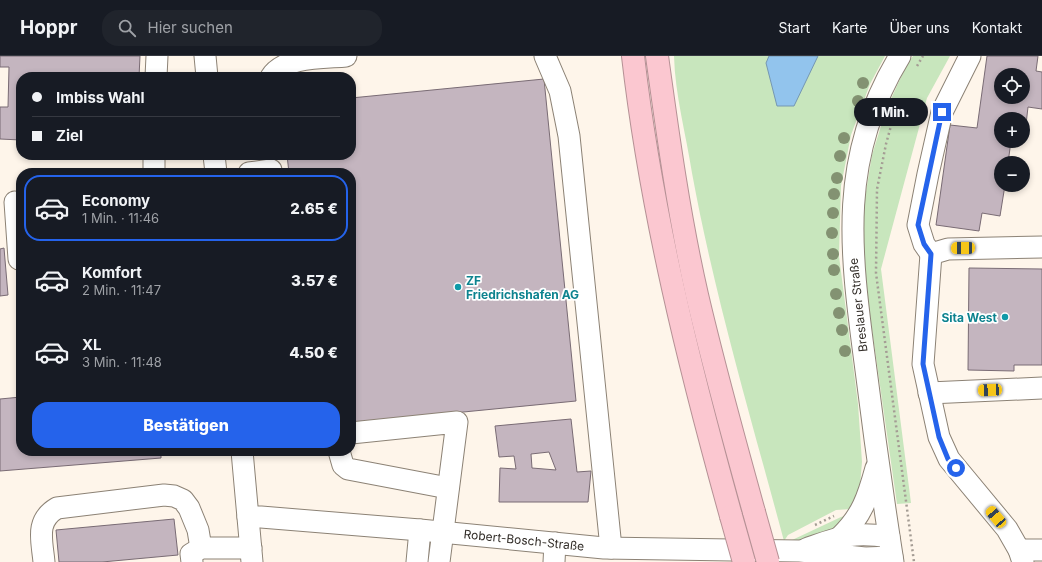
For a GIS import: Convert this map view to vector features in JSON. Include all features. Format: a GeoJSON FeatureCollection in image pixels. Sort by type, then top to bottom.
{"type":"FeatureCollection","features":[{"type":"Feature","properties":{"kind":"highway"},"geometry":{"type":"LineString","coordinates":[[659,61],[680,206],[697,293],[722,396],[768,562]]}},
{"type":"Feature","properties":{"kind":"highway"},"geometry":{"type":"LineString","coordinates":[[632,62],[658,213],[676,300],[700,403],[744,562]]}},
{"type":"Feature","properties":{"kind":"street"},"geometry":{"type":"LineString","coordinates":[[156,72],[157,56]]}},
{"type":"Feature","properties":{"kind":"street"},"geometry":{"type":"LineString","coordinates":[[205,56],[207,72]]}},
{"type":"Feature","properties":{"kind":"street"},"geometry":{"type":"LineString","coordinates":[[276,72],[281,66],[292,62],[346,56]]}},
{"type":"Feature","properties":{"kind":"street"},"geometry":{"type":"LineString","coordinates":[[545,56],[560,91],[569,136],[611,548]]}},
{"type":"Feature","properties":{"kind":"street"},"geometry":{"type":"LineString","coordinates":[[970,56],[942,112],[918,225],[924,244],[931,254],[923,364],[939,437],[948,459],[1007,529],[1021,556],[1042,550]]}},
{"type":"Feature","properties":{"kind":"street","name":"Breslauer Straße"},"geometry":{"type":"LineString","coordinates":[[891,552],[854,271],[853,199],[861,152],[876,104],[908,62]]}},
{"type":"Feature","properties":{"kind":"street"},"geometry":{"type":"LineString","coordinates":[[12,201],[16,234]]}},
{"type":"Feature","properties":{"kind":"street"},"geometry":{"type":"LineString","coordinates":[[931,254],[948,249],[1042,247]]}},
{"type":"Feature","properties":{"kind":"street"},"geometry":{"type":"LineString","coordinates":[[929,393],[1042,388]]}},
{"type":"Feature","properties":{"kind":"street"},"geometry":{"type":"LineString","coordinates":[[356,432],[457,422],[443,532],[442,560]]}},
{"type":"Feature","properties":{"kind":"street"},"geometry":{"type":"LineString","coordinates":[[44,562],[42,524],[45,517],[57,508],[164,495],[183,500],[190,508],[198,530],[196,555],[252,555],[242,456]]}},
{"type":"Feature","properties":{"kind":"street"},"geometry":{"type":"LineString","coordinates":[[340,456],[342,465],[348,469],[448,488]]}},
{"type":"Feature","properties":{"kind":"street"},"geometry":{"type":"LineString","coordinates":[[840,537],[854,523],[863,509],[878,462]]}},
{"type":"Feature","properties":{"kind":"street","name":"Robert-Bosch-Straße"},"geometry":{"type":"LineString","coordinates":[[248,517],[443,532],[555,553],[611,548],[644,556],[800,551],[865,558],[891,552]]}},
{"type":"Feature","properties":{"kind":"street"},"geometry":{"type":"LineString","coordinates":[[417,562],[420,530]]}},
{"type":"Feature","properties":{"kind":"street","name":"Robert-Bosch-Straße"},"geometry":{"type":"LineString","coordinates":[[800,551],[840,537],[861,533],[891,552]]}},
{"type":"Feature","properties":{"kind":"path"},"geometry":{"type":"LineString","coordinates":[[908,62],[923,56]]}},
{"type":"Feature","properties":{"kind":"path"},"geometry":{"type":"LineString","coordinates":[[898,100],[886,144],[877,189],[875,232],[876,273],[914,562]]}},
{"type":"Feature","properties":{"kind":"green space"},"geometry":{"type":"Polygon","coordinates":[[[674,56],[885,56],[870,84],[851,135],[841,186],[839,256],[858,404],[862,462],[859,497],[851,509],[836,510],[788,535],[784,541],[734,358],[711,266],[681,114],[676,85],[674,56]]]}},
{"type":"Feature","properties":{"kind":"green space"},"geometry":{"type":"Polygon","coordinates":[[[913,56],[950,56],[927,98],[881,269],[911,503],[897,504],[864,274],[864,204],[872,155],[886,110],[906,66],[913,56]]]}},
{"type":"Feature","properties":{"kind":"green space"},"geometry":{"type":"Polygon","coordinates":[[[845,516],[842,527],[806,541],[790,541],[841,517],[845,516]]]}},
{"type":"Feature","properties":{"kind":"water"},"geometry":{"type":"Polygon","coordinates":[[[769,56],[818,56],[794,106],[777,106],[766,63],[769,56]]]}},
{"type":"Feature","properties":{"kind":"building"},"geometry":{"type":"Polygon","coordinates":[[[0,56],[140,56],[139,72],[16,72],[16,140],[0,139],[0,107],[8,107],[9,67],[0,67],[0,56]]]}},
{"type":"Feature","properties":{"kind":"building"},"geometry":{"type":"Polygon","coordinates":[[[987,56],[1038,56],[1036,71],[1042,72],[1042,109],[1028,107],[1027,112],[994,112],[994,148],[1010,148],[1009,156],[994,156],[994,192],[1004,192],[1000,216],[982,213],[979,231],[936,225],[950,125],[977,128],[987,56]]]}},
{"type":"Feature","properties":{"kind":"building","name":"ZF Friedrichshafen AG"},"geometry":{"type":"Polygon","coordinates":[[[544,79],[576,401],[356,423],[356,168],[288,168],[288,160],[356,160],[356,98],[544,79]]]}},
{"type":"Feature","properties":{"kind":"building"},"geometry":{"type":"Polygon","coordinates":[[[4,248],[8,295],[0,296],[0,249],[4,248]]]}},
{"type":"Feature","properties":{"kind":"building","name":"Sita West"},"geometry":{"type":"Polygon","coordinates":[[[969,268],[1042,269],[1042,365],[1014,365],[1014,371],[968,370],[969,268]]]}},
{"type":"Feature","properties":{"kind":"building"},"geometry":{"type":"Polygon","coordinates":[[[16,397],[16,456],[161,456],[161,458],[0,471],[0,399],[16,397]]]}},
{"type":"Feature","properties":{"kind":"building"},"geometry":{"type":"Polygon","coordinates":[[[571,419],[577,472],[591,471],[588,502],[499,502],[500,468],[516,469],[514,456],[499,457],[495,426],[571,419]],[[549,452],[531,454],[532,468],[556,470],[549,452]]]}},
{"type":"Feature","properties":{"kind":"building"},"geometry":{"type":"Polygon","coordinates":[[[174,519],[178,555],[102,562],[59,562],[56,530],[174,519]]]}},
{"type":"Feature","properties":{"kind":"place","name":"ZF Friedrichshafen AG"},"geometry":{"type":"Point","coordinates":[458,287]}},
{"type":"Feature","properties":{"kind":"place","name":"Sita West"},"geometry":{"type":"Point","coordinates":[1005,317]}},
{"type":"Feature","properties":{"kind":"route"},"geometry":{"type":"LineString","coordinates":[[942,112],[918,225],[924,244],[931,254],[923,364],[939,437],[948,459],[956,468]]}}]}
